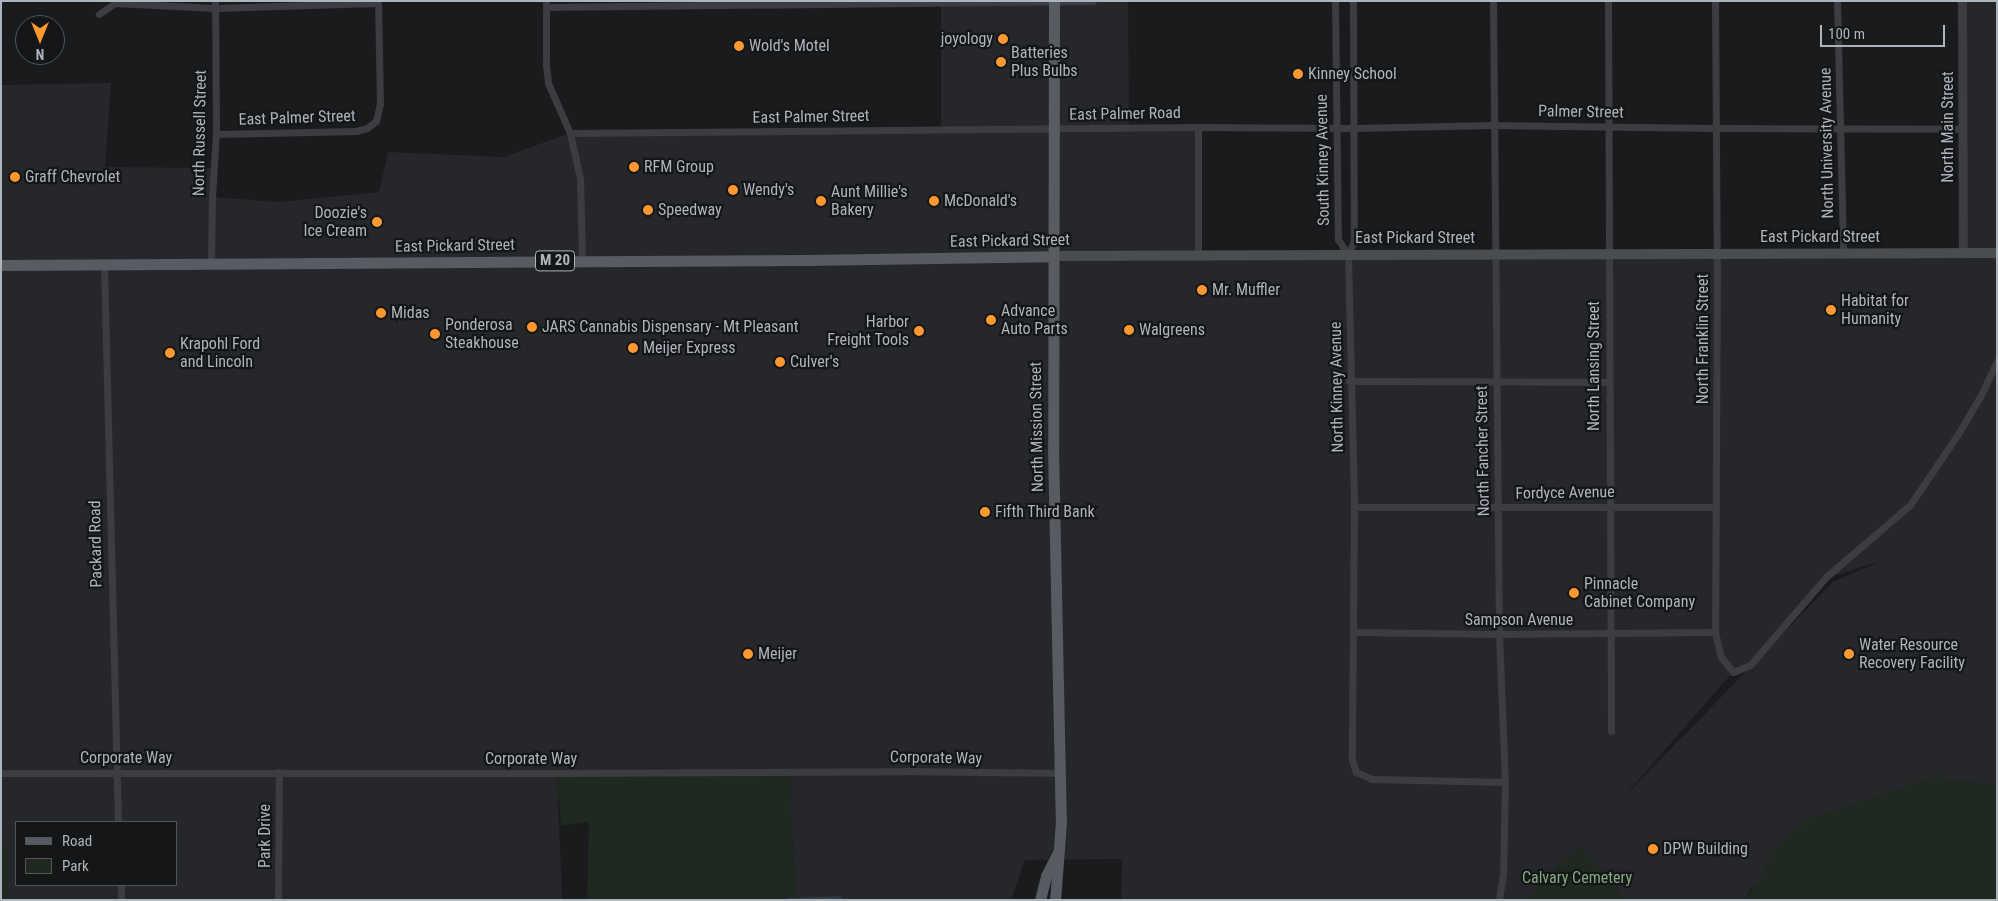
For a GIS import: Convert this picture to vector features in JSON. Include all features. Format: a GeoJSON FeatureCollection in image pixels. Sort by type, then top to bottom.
{"type":"FeatureCollection","features":[{"type":"Feature","properties":{"kind":"main road","name":"North Mission Street"},"geometry":{"type":"LineString","coordinates":[[1054,2],[1053,447],[1061,828],[1055,900]]}},
{"type":"Feature","properties":{"kind":"main road","name":"East Pickard Street"},"geometry":{"type":"LineString","coordinates":[[1,265],[211,265],[1052,256],[1997,253]]}},
{"type":"Feature","properties":{"kind":"main road","name":"North Mission Street"},"geometry":{"type":"LineString","coordinates":[[1040,900],[1046,876],[1058,852]]}},
{"type":"Feature","properties":{"kind":"street"},"geometry":{"type":"LineString","coordinates":[[582,261],[580,178],[570,133],[548,83],[546,64],[546,4],[1093,1]]}},
{"type":"Feature","properties":{"kind":"street","name":"South Kinney Avenue"},"geometry":{"type":"LineString","coordinates":[[1335,1],[1338,239],[1348,255]]}},
{"type":"Feature","properties":{"kind":"street","name":"North Kinney Avenue"},"geometry":{"type":"LineString","coordinates":[[1353,1],[1354,241],[1348,255],[1349,381],[1354,507],[1352,760],[1356,772],[1372,779],[1505,782]]}},
{"type":"Feature","properties":{"kind":"street","name":"North Fancher Street"},"geometry":{"type":"LineString","coordinates":[[1493,1],[1499,634],[1505,782],[1503,874],[1499,900]]}},
{"type":"Feature","properties":{"kind":"street","name":"North Lansing Street"},"geometry":{"type":"LineString","coordinates":[[1608,1],[1610,731]]}},
{"type":"Feature","properties":{"kind":"street","name":"North Franklin Street"},"geometry":{"type":"LineString","coordinates":[[1715,1],[1717,254],[1715,632],[1721,657],[1733,672],[1750,665],[1826,578],[1910,505],[1958,434],[1981,395],[1997,361]]}},
{"type":"Feature","properties":{"kind":"street","name":"North University Avenue"},"geometry":{"type":"LineString","coordinates":[[1837,1],[1843,254]]}},
{"type":"Feature","properties":{"kind":"street","name":"North Main Street"},"geometry":{"type":"LineString","coordinates":[[1962,1],[1963,253]]}},
{"type":"Feature","properties":{"kind":"street"},"geometry":{"type":"LineString","coordinates":[[99,14],[115,3],[215,5],[378,2]]}},
{"type":"Feature","properties":{"kind":"street","name":"East Palmer Street"},"geometry":{"type":"LineString","coordinates":[[216,134],[356,130],[367,128],[376,121],[380,104],[378,2]]}},
{"type":"Feature","properties":{"kind":"street","name":"North Russell Street"},"geometry":{"type":"LineString","coordinates":[[211,265],[212,197],[216,134],[215,5]]}},
{"type":"Feature","properties":{"kind":"street","name":"Palmer Street"},"geometry":{"type":"LineString","coordinates":[[1198,127],[1353,128],[1493,125],[1963,129]]}},
{"type":"Feature","properties":{"kind":"street"},"geometry":{"type":"LineString","coordinates":[[1198,127],[1198,256]]}},
{"type":"Feature","properties":{"kind":"street","name":"East Palmer Road"},"geometry":{"type":"LineString","coordinates":[[1053,129],[1198,127]]}},
{"type":"Feature","properties":{"kind":"street","name":"East Palmer Street"},"geometry":{"type":"LineString","coordinates":[[570,133],[1053,129]]}},
{"type":"Feature","properties":{"kind":"street","name":"Packard Road"},"geometry":{"type":"LineString","coordinates":[[104,265],[118,821]]}},
{"type":"Feature","properties":{"kind":"street"},"geometry":{"type":"LineString","coordinates":[[1349,381],[1608,382]]}},
{"type":"Feature","properties":{"kind":"street","name":"Fordyce Avenue"},"geometry":{"type":"LineString","coordinates":[[1354,507],[1716,507]]}},
{"type":"Feature","properties":{"kind":"street","name":"Sampson Avenue"},"geometry":{"type":"LineString","coordinates":[[1354,632],[1499,634],[1715,632]]}},
{"type":"Feature","properties":{"kind":"street","name":"Corporate Way"},"geometry":{"type":"LineString","coordinates":[[1,772],[557,774],[904,771],[1060,773]]}},
{"type":"Feature","properties":{"kind":"street","name":"Park Drive"},"geometry":{"type":"LineString","coordinates":[[278,772],[278,900]]}},
{"type":"Feature","properties":{"kind":"street"},"geometry":{"type":"LineString","coordinates":[[121,886],[121,900]]}},
{"type":"Feature","properties":{"kind":"shaded area"},"geometry":{"type":"Polygon","coordinates":[[[1128,1],[1129,128],[1198,127],[1198,255],[1962,253],[1962,1],[1997,1],[1997,785],[1946,780],[1751,888],[1746,900],[1624,900],[1578,845],[1525,900],[1121,900],[1122,859],[1025,860],[1011,900],[844,900],[841,896],[796,898],[790,810],[791,772],[557,773],[562,900],[8,900],[6,846],[1,845],[1,85],[111,83],[105,167],[214,168],[212,197],[279,202],[379,192],[388,152],[504,157],[570,133],[941,130],[941,3],[1128,1]],[[1881,561],[1826,578],[1750,665],[1733,672],[1622,799],[1833,582],[1881,561]]]}},
{"type":"Feature","properties":{"kind":"shaded area"},"geometry":{"type":"Polygon","coordinates":[[[841,896],[844,900],[784,900],[789,898],[841,896]]]}},
{"type":"Feature","properties":{"kind":"green space"},"geometry":{"type":"Polygon","coordinates":[[[791,772],[790,810],[796,898],[789,900],[587,900],[589,822],[561,826],[557,773],[791,772]]]}},
{"type":"Feature","properties":{"kind":"green space"},"geometry":{"type":"Polygon","coordinates":[[[1938,775],[1946,780],[1997,785],[1997,900],[1746,900],[1780,842],[1808,819],[1938,775]]]}},
{"type":"Feature","properties":{"kind":"green space"},"geometry":{"type":"Polygon","coordinates":[[[1,845],[6,846],[8,900],[1,900],[1,845]]]}},
{"type":"Feature","properties":{"kind":"green space","name":"Calvary Cemetery"},"geometry":{"type":"Polygon","coordinates":[[[1578,845],[1624,900],[1525,900],[1578,845]]]}},
{"type":"Feature","properties":{"kind":"place","name":"joyology"},"geometry":{"type":"Point","coordinates":[1003,39]}},
{"type":"Feature","properties":{"kind":"place","name":"Wold's Motel"},"geometry":{"type":"Point","coordinates":[739,46]}},
{"type":"Feature","properties":{"kind":"place","name":"Batteries Plus Bulbs"},"geometry":{"type":"Point","coordinates":[1001,62]}},
{"type":"Feature","properties":{"kind":"place","name":"Kinney School"},"geometry":{"type":"Point","coordinates":[1298,74]}},
{"type":"Feature","properties":{"kind":"place","name":"RFM Group"},"geometry":{"type":"Point","coordinates":[634,167]}},
{"type":"Feature","properties":{"kind":"place","name":"Graff Chevrolet"},"geometry":{"type":"Point","coordinates":[15,177]}},
{"type":"Feature","properties":{"kind":"place","name":"Wendy's"},"geometry":{"type":"Point","coordinates":[733,190]}},
{"type":"Feature","properties":{"kind":"place","name":"Aunt Millie's Bakery"},"geometry":{"type":"Point","coordinates":[821,201]}},
{"type":"Feature","properties":{"kind":"place","name":"McDonald's"},"geometry":{"type":"Point","coordinates":[934,201]}},
{"type":"Feature","properties":{"kind":"place","name":"Speedway"},"geometry":{"type":"Point","coordinates":[648,210]}},
{"type":"Feature","properties":{"kind":"place","name":"Doozie's Ice Cream"},"geometry":{"type":"Point","coordinates":[377,222]}},
{"type":"Feature","properties":{"kind":"place","name":"Mr. Muffler"},"geometry":{"type":"Point","coordinates":[1202,290]}},
{"type":"Feature","properties":{"kind":"place","name":"Habitat for Humanity"},"geometry":{"type":"Point","coordinates":[1831,310]}},
{"type":"Feature","properties":{"kind":"place","name":"Midas"},"geometry":{"type":"Point","coordinates":[381,313]}},
{"type":"Feature","properties":{"kind":"place","name":"Advance Auto Parts"},"geometry":{"type":"Point","coordinates":[991,320]}},
{"type":"Feature","properties":{"kind":"place","name":"JARS Cannabis Dispensary - Mt Pleasant"},"geometry":{"type":"Point","coordinates":[532,327]}},
{"type":"Feature","properties":{"kind":"place","name":"Walgreens"},"geometry":{"type":"Point","coordinates":[1129,330]}},
{"type":"Feature","properties":{"kind":"place","name":"Harbor Freight Tools"},"geometry":{"type":"Point","coordinates":[919,331]}},
{"type":"Feature","properties":{"kind":"place","name":"Ponderosa Steakhouse"},"geometry":{"type":"Point","coordinates":[435,334]}},
{"type":"Feature","properties":{"kind":"place","name":"Meijer Express"},"geometry":{"type":"Point","coordinates":[633,348]}},
{"type":"Feature","properties":{"kind":"place","name":"Krapohl Ford and Lincoln"},"geometry":{"type":"Point","coordinates":[170,353]}},
{"type":"Feature","properties":{"kind":"place","name":"Culver's"},"geometry":{"type":"Point","coordinates":[780,362]}},
{"type":"Feature","properties":{"kind":"place","name":"Fifth Third Bank"},"geometry":{"type":"Point","coordinates":[985,512]}},
{"type":"Feature","properties":{"kind":"place","name":"Pinnacle Cabinet Company"},"geometry":{"type":"Point","coordinates":[1574,593]}},
{"type":"Feature","properties":{"kind":"place","name":"Meijer"},"geometry":{"type":"Point","coordinates":[748,654]}},
{"type":"Feature","properties":{"kind":"place","name":"Water Resource Recovery Facility"},"geometry":{"type":"Point","coordinates":[1849,654]}},
{"type":"Feature","properties":{"kind":"place","name":"DPW Building"},"geometry":{"type":"Point","coordinates":[1653,849]}}]}
